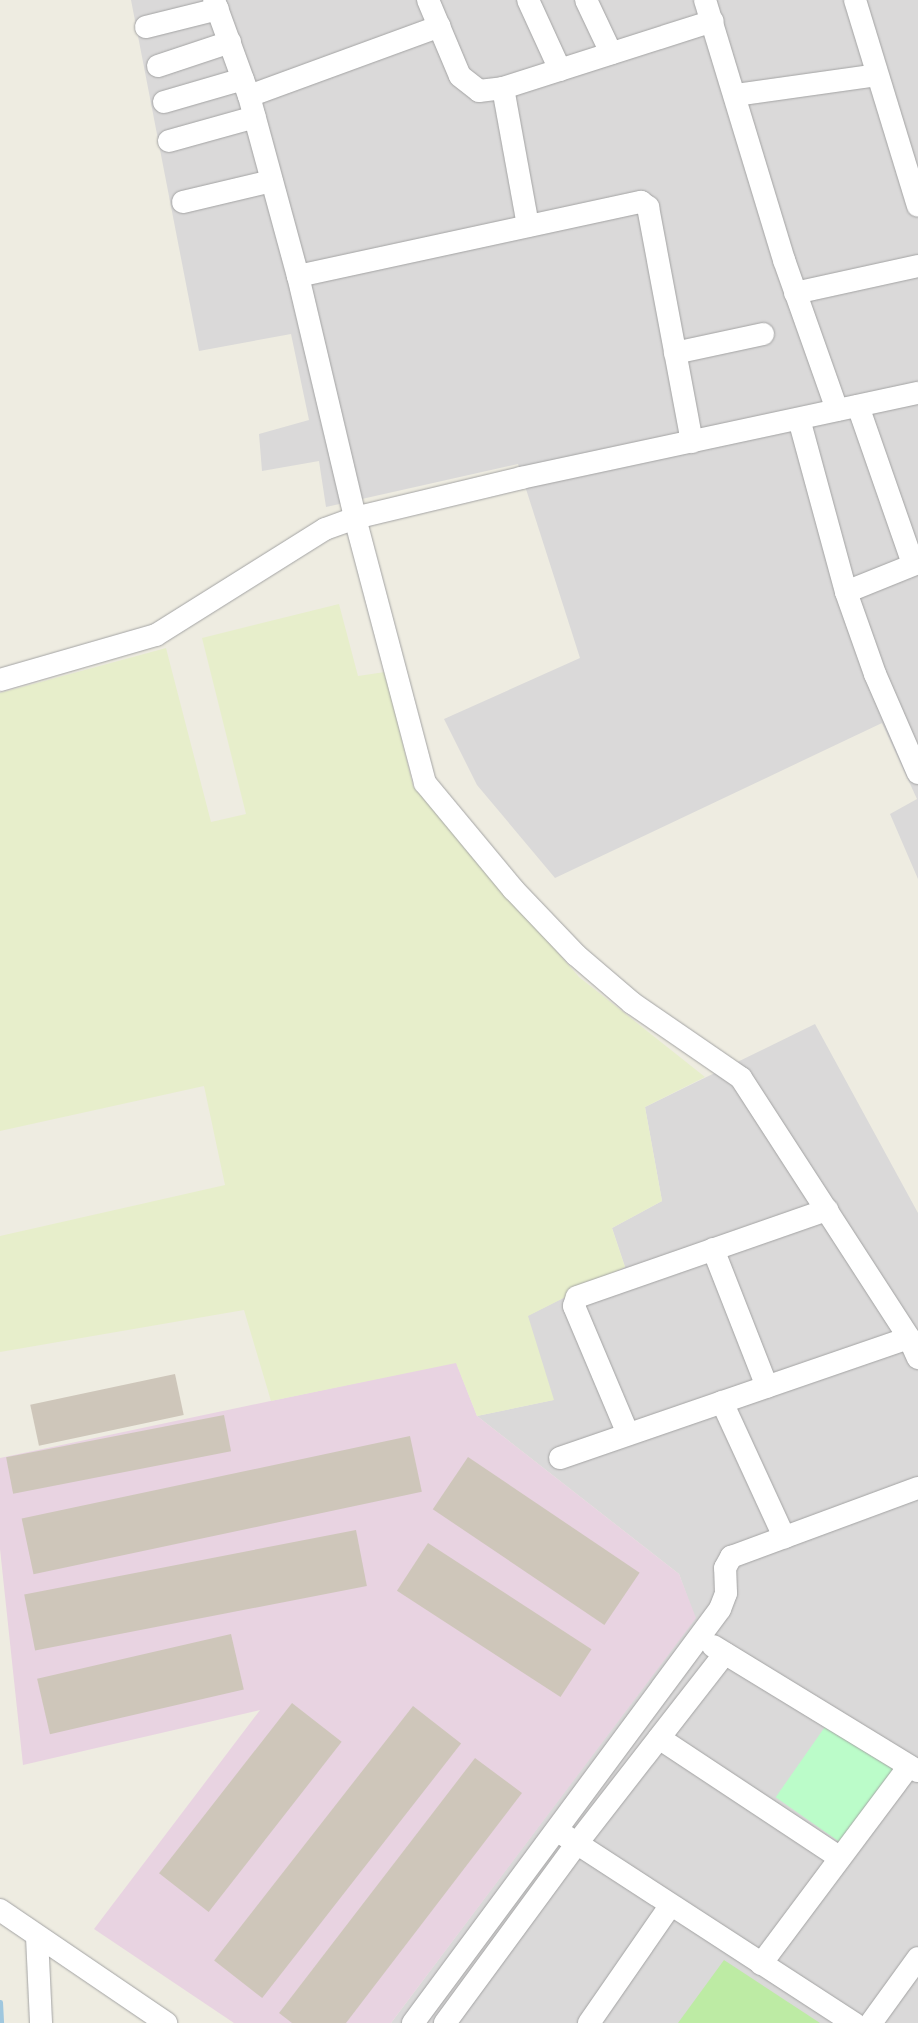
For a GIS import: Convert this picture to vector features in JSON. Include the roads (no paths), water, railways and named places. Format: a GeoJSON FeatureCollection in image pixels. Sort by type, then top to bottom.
{"type":"FeatureCollection","features":[{"type":"Feature","properties":{"kind":"street"},"geometry":{"type":"LineString","coordinates":[[428,0],[460,76],[468,85],[479,91],[503,88],[611,53],[709,10],[795,293],[916,563],[846,592]]}},
{"type":"Feature","properties":{"kind":"street"},"geometry":{"type":"LineString","coordinates":[[528,0],[560,70]]}},
{"type":"Feature","properties":{"kind":"street"},"geometry":{"type":"LineString","coordinates":[[586,0],[611,53]]}},
{"type":"Feature","properties":{"kind":"street"},"geometry":{"type":"LineString","coordinates":[[862,1],[877,74],[909,152],[918,206]]}},
{"type":"Feature","properties":{"kind":"street"},"geometry":{"type":"LineString","coordinates":[[146,27],[216,5],[230,42],[249,97],[298,276],[355,518],[425,783],[434,797],[513,889],[607,984],[741,1078],[914,1348],[767,1387],[560,1458]]}},
{"type":"Feature","properties":{"kind":"street"},"geometry":{"type":"LineString","coordinates":[[169,141],[249,97],[440,26]]}},
{"type":"Feature","properties":{"kind":"street"},"geometry":{"type":"LineString","coordinates":[[158,66],[230,42]]}},
{"type":"Feature","properties":{"kind":"street"},"geometry":{"type":"LineString","coordinates":[[735,95],[877,74]]}},
{"type":"Feature","properties":{"kind":"street"},"geometry":{"type":"LineString","coordinates":[[503,88],[528,226]]}},
{"type":"Feature","properties":{"kind":"street"},"geometry":{"type":"LineString","coordinates":[[164,102],[249,97]]}},
{"type":"Feature","properties":{"kind":"street"},"geometry":{"type":"LineString","coordinates":[[183,202],[272,181]]}},
{"type":"Feature","properties":{"kind":"street"},"geometry":{"type":"LineString","coordinates":[[298,276],[641,202],[648,208],[692,442]]}},
{"type":"Feature","properties":{"kind":"street"},"geometry":{"type":"LineString","coordinates":[[795,293],[918,266]]}},
{"type":"Feature","properties":{"kind":"street"},"geometry":{"type":"LineString","coordinates":[[675,352],[763,334]]}},
{"type":"Feature","properties":{"kind":"street"},"geometry":{"type":"LineString","coordinates":[[0,680],[156,634],[325,529],[355,518],[918,393]]}},
{"type":"Feature","properties":{"kind":"street"},"geometry":{"type":"LineString","coordinates":[[799,419],[846,592],[875,674],[918,773]]}},
{"type":"Feature","properties":{"kind":"street"},"geometry":{"type":"LineString","coordinates":[[628,1434],[574,1301],[577,1297],[827,1210]]}},
{"type":"Feature","properties":{"kind":"street"},"geometry":{"type":"LineString","coordinates":[[713,1250],[767,1387]]}},
{"type":"Feature","properties":{"kind":"street"},"geometry":{"type":"LineString","coordinates":[[722,1402],[784,1537]]}},
{"type":"Feature","properties":{"kind":"street"},"geometry":{"type":"LineString","coordinates":[[413,2023],[554,1830],[720,1609],[726,1592],[726,1562],[741,1552],[918,1488]]}},
{"type":"Feature","properties":{"kind":"street"},"geometry":{"type":"LineString","coordinates":[[699,1637],[914,1769],[840,1858],[761,1964]]}},
{"type":"Feature","properties":{"kind":"street"},"geometry":{"type":"LineString","coordinates":[[445,2023],[578,1842],[725,1653]]}},
{"type":"Feature","properties":{"kind":"street"},"geometry":{"type":"LineString","coordinates":[[659,1738],[840,1858]]}},
{"type":"Feature","properties":{"kind":"street"},"geometry":{"type":"LineString","coordinates":[[554,1830],[578,1842],[670,1906],[854,2023]]}},
{"type":"Feature","properties":{"kind":"street"},"geometry":{"type":"LineString","coordinates":[[589,2023],[670,1906]]}},
{"type":"Feature","properties":{"kind":"street"},"geometry":{"type":"LineString","coordinates":[[0,1910],[166,2023]]}},
{"type":"Feature","properties":{"kind":"street"},"geometry":{"type":"LineString","coordinates":[[37,1936],[41,2023]]}},
{"type":"Feature","properties":{"kind":"street"},"geometry":{"type":"LineString","coordinates":[[871,2023],[918,1958]]}},
{"type":"Feature","properties":{"kind":"waterway"},"geometry":{"type":"LineString","coordinates":[[0,2002],[1,2023]]}}]}
